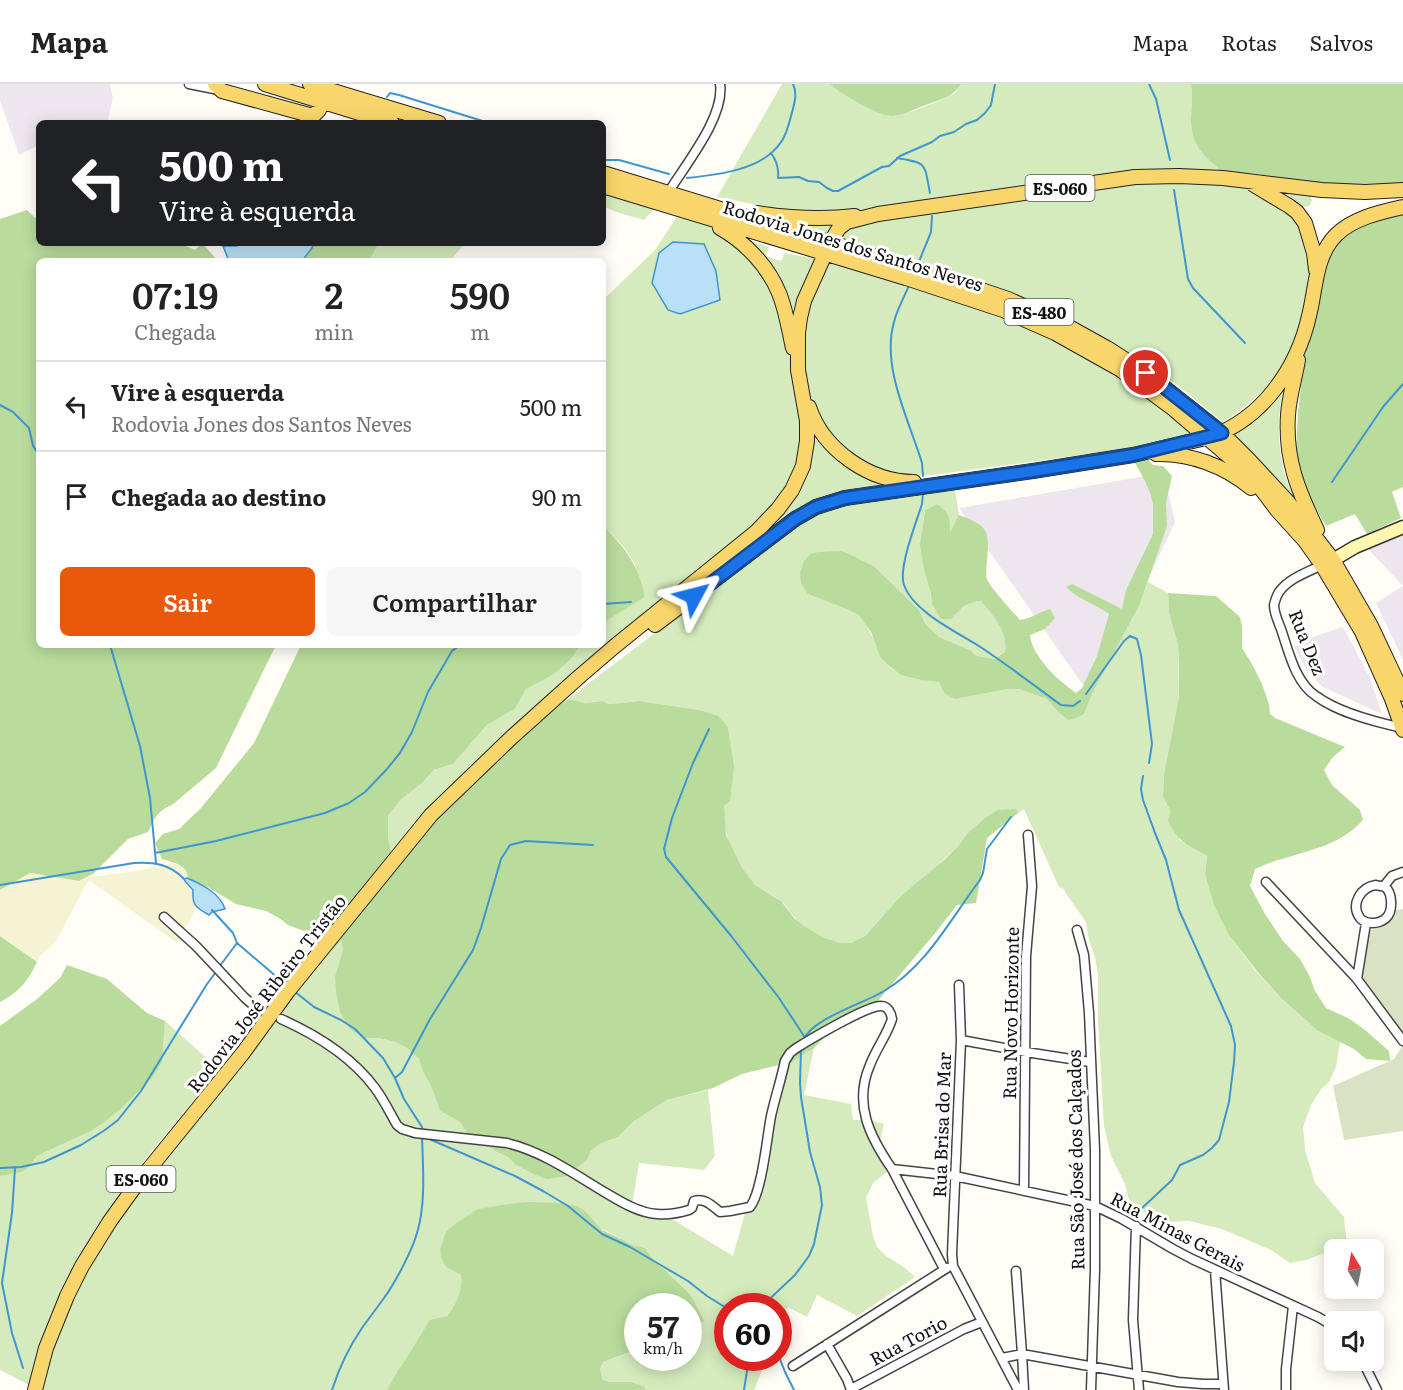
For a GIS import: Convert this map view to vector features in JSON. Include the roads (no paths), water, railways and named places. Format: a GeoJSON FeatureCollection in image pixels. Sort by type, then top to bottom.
{"type":"FeatureCollection","features":[{"type":"Feature","properties":{"kind":"main road"},"geometry":{"type":"LineString","coordinates":[[265,84],[426,120]]}},
{"type":"Feature","properties":{"kind":"main road"},"geometry":{"type":"LineString","coordinates":[[310,84],[325,96],[385,120]]}},
{"type":"Feature","properties":{"kind":"main road"},"geometry":{"type":"LineString","coordinates":[[218,87],[313,116],[319,110],[325,96]]}},
{"type":"Feature","properties":{"kind":"main road","name":"Rodovia Jones dos Santos Neves"},"geometry":{"type":"LineString","coordinates":[[606,174],[710,205],[1003,310],[1055,333],[1121,370],[1171,407],[1227,454],[1248,474],[1305,541],[1329,560],[1392,699],[1403,729]]}},
{"type":"Feature","properties":{"kind":"main road","name":"Rodovia José Ribeiro Tristão"},"geometry":{"type":"LineString","coordinates":[[35,1390],[46,1348],[67,1296],[110,1221],[288,992],[431,815],[512,737],[592,666],[756,532],[792,490],[803,466],[807,441],[807,421],[799,375],[800,318],[804,301],[839,228],[847,222],[878,214],[1135,177],[1179,176],[1244,180]]}},
{"type":"Feature","properties":{"kind":"main road"},"geometry":{"type":"LineString","coordinates":[[1244,180],[1261,188],[1297,212],[1305,223],[1311,238],[1316,275]]}},
{"type":"Feature","properties":{"kind":"main road","name":"ES-060"},"geometry":{"type":"LineString","coordinates":[[1244,180],[1322,190],[1365,192],[1403,190]]}},
{"type":"Feature","properties":{"kind":"main road","name":"Rodovia Jones dos Santos Neves"},"geometry":{"type":"LineString","coordinates":[[606,187],[700,216],[943,277],[1008,299],[1051,318],[1107,348],[1146,373],[1222,433],[1288,502],[1329,560],[1371,626],[1403,694]]}},
{"type":"Feature","properties":{"kind":"main road"},"geometry":{"type":"LineString","coordinates":[[710,205],[808,219],[878,214]]}},
{"type":"Feature","properties":{"kind":"main road","name":"ES-060"},"geometry":{"type":"LineString","coordinates":[[1316,275],[1325,252],[1341,231],[1353,223],[1403,207]]}},
{"type":"Feature","properties":{"kind":"main road"},"geometry":{"type":"LineString","coordinates":[[700,216],[743,244],[775,284],[780,294],[799,375],[812,416],[838,451],[881,477],[903,482],[961,481]]}},
{"type":"Feature","properties":{"kind":"main road","name":"Rodovia José Ribeiro Tristão"},"geometry":{"type":"LineString","coordinates":[[592,666],[659,622],[763,542],[816,507],[845,498],[1133,455],[1222,433],[1251,415],[1282,380],[1300,349],[1310,316],[1316,275]]}},
{"type":"Feature","properties":{"kind":"main road"},"geometry":{"type":"LineString","coordinates":[[1300,349],[1288,413],[1291,466],[1300,494],[1329,560]]}},
{"type":"Feature","properties":{"kind":"main road"},"geometry":{"type":"LineString","coordinates":[[1133,455],[1173,455],[1195,459],[1217,467],[1235,476],[1277,510]]}},
{"type":"Feature","properties":{"kind":"street"},"geometry":{"type":"LineString","coordinates":[[189,84],[218,87]]}},
{"type":"Feature","properties":{"kind":"street"},"geometry":{"type":"LineString","coordinates":[[668,193],[716,112],[720,102],[720,84]]}},
{"type":"Feature","properties":{"kind":"street","name":"Rua Dez"},"geometry":{"type":"LineString","coordinates":[[1403,527],[1355,547],[1298,577],[1285,585],[1278,593],[1274,604],[1287,649],[1306,688],[1316,697],[1335,707],[1372,721],[1403,729]]}},
{"type":"Feature","properties":{"kind":"street","name":"Rua Novo Horizonte"},"geometry":{"type":"LineString","coordinates":[[1023,1191],[1026,956],[1032,886],[1028,835]]}},
{"type":"Feature","properties":{"kind":"street"},"geometry":{"type":"LineString","coordinates":[[1384,886],[1392,876],[1403,872]]}},
{"type":"Feature","properties":{"kind":"street"},"geometry":{"type":"LineString","coordinates":[[1266,882],[1357,979],[1403,1041]]}},
{"type":"Feature","properties":{"kind":"street"},"geometry":{"type":"LineString","coordinates":[[1370,886],[1384,886],[1390,897],[1390,913],[1384,920],[1374,923],[1366,922],[1361,919],[1357,910],[1358,898],[1363,890],[1370,886]]}},
{"type":"Feature","properties":{"kind":"street"},"geometry":{"type":"LineString","coordinates":[[164,917],[260,1011]]}},
{"type":"Feature","properties":{"kind":"street"},"geometry":{"type":"LineString","coordinates":[[1357,979],[1366,922]]}},
{"type":"Feature","properties":{"kind":"street","name":"Rua São José dos Calçados"},"geometry":{"type":"LineString","coordinates":[[1077,930],[1084,955],[1093,1114],[1095,1206],[1091,1390]]}},
{"type":"Feature","properties":{"kind":"street","name":"Rua Brisa do Mar"},"geometry":{"type":"LineString","coordinates":[[953,1266],[961,1040],[958,985]]}},
{"type":"Feature","properties":{"kind":"street"},"geometry":{"type":"LineString","coordinates":[[281,1019],[311,1034],[356,1066],[374,1086],[401,1129],[415,1133],[520,1146],[545,1156],[626,1204],[656,1214],[689,1210],[697,1200],[708,1202],[720,1212],[748,1208],[753,1204],[759,1186],[772,1112],[785,1062],[790,1053],[845,1021],[879,1006],[885,1007],[890,1011],[892,1019],[864,1080],[862,1100],[867,1124],[944,1269]]}},
{"type":"Feature","properties":{"kind":"street"},"geometry":{"type":"LineString","coordinates":[[961,1040],[1090,1062]]}},
{"type":"Feature","properties":{"kind":"street","name":"Rua Minas Gerais"},"geometry":{"type":"LineString","coordinates":[[892,1169],[955,1176],[1095,1206],[1136,1226],[1173,1250],[1324,1321]]}},
{"type":"Feature","properties":{"kind":"street"},"geometry":{"type":"LineString","coordinates":[[1136,1226],[1133,1320],[1139,1390]]}},
{"type":"Feature","properties":{"kind":"street"},"geometry":{"type":"LineString","coordinates":[[793,1366],[944,1269],[953,1266],[1018,1390]]}},
{"type":"Feature","properties":{"kind":"street"},"geometry":{"type":"LineString","coordinates":[[1002,1358],[1022,1354],[1223,1387],[1215,1270]]}},
{"type":"Feature","properties":{"kind":"street"},"geometry":{"type":"LineString","coordinates":[[1016,1271],[1022,1354],[1018,1390]]}},
{"type":"Feature","properties":{"kind":"street"},"geometry":{"type":"LineString","coordinates":[[1287,1390],[1286,1369],[1293,1306]]}},
{"type":"Feature","properties":{"kind":"street","name":"Rua Torio"},"geometry":{"type":"LineString","coordinates":[[851,1389],[954,1334],[982,1322]]}},
{"type":"Feature","properties":{"kind":"street"},"geometry":{"type":"LineString","coordinates":[[827,1344],[851,1389]]}},
{"type":"Feature","properties":{"kind":"street"},"geometry":{"type":"LineString","coordinates":[[1368,1371],[1377,1390]]}},
{"type":"Feature","properties":{"kind":"water"},"geometry":{"type":"Polygon","coordinates":[[[673,242],[704,244],[716,271],[720,300],[680,314],[668,310],[652,283],[659,253],[673,242]]]}},
{"type":"Feature","properties":{"kind":"water"},"geometry":{"type":"Polygon","coordinates":[[[223,246],[313,246],[304,258],[228,258],[223,246]]]}},
{"type":"Feature","properties":{"kind":"water"},"geometry":{"type":"Polygon","coordinates":[[[187,878],[204,886],[219,898],[225,909],[209,915],[198,908],[193,899],[193,890],[184,879],[187,878]]]}},
{"type":"Feature","properties":{"kind":"waterway"},"geometry":{"type":"LineString","coordinates":[[687,178],[725,173],[751,165],[773,151],[783,139],[788,126],[795,100],[793,84]]}},
{"type":"Feature","properties":{"kind":"waterway"},"geometry":{"type":"LineString","coordinates":[[771,153],[777,165],[778,178],[799,177],[819,182],[833,191],[838,191],[882,167],[889,166],[900,156],[977,120],[991,105],[995,84]]}},
{"type":"Feature","properties":{"kind":"waterway"},"geometry":{"type":"LineString","coordinates":[[1149,84],[1156,99],[1170,160]]}},
{"type":"Feature","properties":{"kind":"waterway"},"geometry":{"type":"LineString","coordinates":[[387,97],[390,93],[399,95],[479,120]]}},
{"type":"Feature","properties":{"kind":"waterway"},"geometry":{"type":"LineString","coordinates":[[897,158],[914,161],[923,166],[930,193]]}},
{"type":"Feature","properties":{"kind":"waterway"},"geometry":{"type":"LineString","coordinates":[[606,160],[619,160],[669,174]]}},
{"type":"Feature","properties":{"kind":"waterway"},"geometry":{"type":"LineString","coordinates":[[1174,190],[1188,279],[1193,288],[1245,343]]}},
{"type":"Feature","properties":{"kind":"waterway"},"geometry":{"type":"LineString","coordinates":[[918,264],[931,232],[932,216]]}},
{"type":"Feature","properties":{"kind":"waterway"},"geometry":{"type":"LineString","coordinates":[[910,283],[894,322],[891,357],[898,393],[922,463],[923,476]]}},
{"type":"Feature","properties":{"kind":"waterway"},"geometry":{"type":"LineString","coordinates":[[1332,482],[1383,407],[1403,384]]}},
{"type":"Feature","properties":{"kind":"waterway"},"geometry":{"type":"LineString","coordinates":[[0,405],[13,412],[29,428],[36,450]]}},
{"type":"Feature","properties":{"kind":"waterway"},"geometry":{"type":"LineString","coordinates":[[923,493],[922,504],[903,568],[904,585],[909,595],[938,621],[982,648],[1061,705],[1073,706],[1080,701]]}},
{"type":"Feature","properties":{"kind":"waterway"},"geometry":{"type":"LineString","coordinates":[[606,604],[631,602]]}},
{"type":"Feature","properties":{"kind":"waterway"},"geometry":{"type":"LineString","coordinates":[[1086,694],[1124,641],[1130,636],[1137,639],[1152,744],[1149,763]]}},
{"type":"Feature","properties":{"kind":"waterway"},"geometry":{"type":"LineString","coordinates":[[111,648],[140,746],[150,798],[156,863]]}},
{"type":"Feature","properties":{"kind":"waterway"},"geometry":{"type":"LineString","coordinates":[[155,853],[216,841],[325,813],[349,803],[365,792],[400,753],[412,732],[428,692],[456,648]]}},
{"type":"Feature","properties":{"kind":"waterway"},"geometry":{"type":"LineString","coordinates":[[709,729],[672,818],[664,849],[666,857],[732,937],[779,998],[804,1036]]}},
{"type":"Feature","properties":{"kind":"waterway"},"geometry":{"type":"LineString","coordinates":[[1141,1209],[1172,1180],[1180,1165],[1203,1155],[1219,1140],[1229,1102],[1235,1045],[1231,1026],[1179,910],[1166,860],[1143,800],[1141,789],[1143,776]]}},
{"type":"Feature","properties":{"kind":"waterway"},"geometry":{"type":"LineString","coordinates":[[803,1041],[808,1033],[827,1019],[875,996],[899,981],[926,955],[980,880],[987,849],[1011,817]]}},
{"type":"Feature","properties":{"kind":"waterway"},"geometry":{"type":"LineString","coordinates":[[395,1078],[402,1072],[430,1019],[473,950],[501,859],[510,845],[526,841],[593,845]]}},
{"type":"Feature","properties":{"kind":"waterway"},"geometry":{"type":"LineString","coordinates":[[0,885],[134,863],[161,865],[173,870],[184,879]]}},
{"type":"Feature","properties":{"kind":"waterway"},"geometry":{"type":"LineString","coordinates":[[212,910],[233,933],[237,943],[285,984]]}},
{"type":"Feature","properties":{"kind":"waterway"},"geometry":{"type":"LineString","coordinates":[[219,967],[237,943]]}},
{"type":"Feature","properties":{"kind":"waterway"},"geometry":{"type":"LineString","coordinates":[[0,1168],[21,1167],[44,1162],[81,1145],[118,1120],[141,1091],[216,972]]}},
{"type":"Feature","properties":{"kind":"waterway"},"geometry":{"type":"LineString","coordinates":[[294,991],[314,1007],[355,1029],[383,1058],[404,1099],[422,1127],[422,1131]]}},
{"type":"Feature","properties":{"kind":"waterway"},"geometry":{"type":"LineString","coordinates":[[776,1293],[795,1275],[809,1256],[814,1244],[822,1205],[801,1097],[801,1049]]}},
{"type":"Feature","properties":{"kind":"waterway"},"geometry":{"type":"LineString","coordinates":[[332,1390],[349,1350],[393,1284],[415,1240],[423,1198],[422,1137]]}},
{"type":"Feature","properties":{"kind":"waterway"},"geometry":{"type":"LineString","coordinates":[[427,1138],[515,1176],[543,1191],[568,1206],[602,1234],[630,1247],[688,1281],[714,1300]]}},
{"type":"Feature","properties":{"kind":"waterway"},"geometry":{"type":"LineString","coordinates":[[15,1168],[12,1213],[2,1283],[12,1333],[23,1368]]}},
{"type":"Feature","properties":{"kind":"waterway"},"geometry":{"type":"LineString","coordinates":[[744,1390],[747,1371]]}},
{"type":"Feature","properties":{"kind":"waterway"},"geometry":{"type":"LineString","coordinates":[[785,1371],[794,1390]]}}]}
